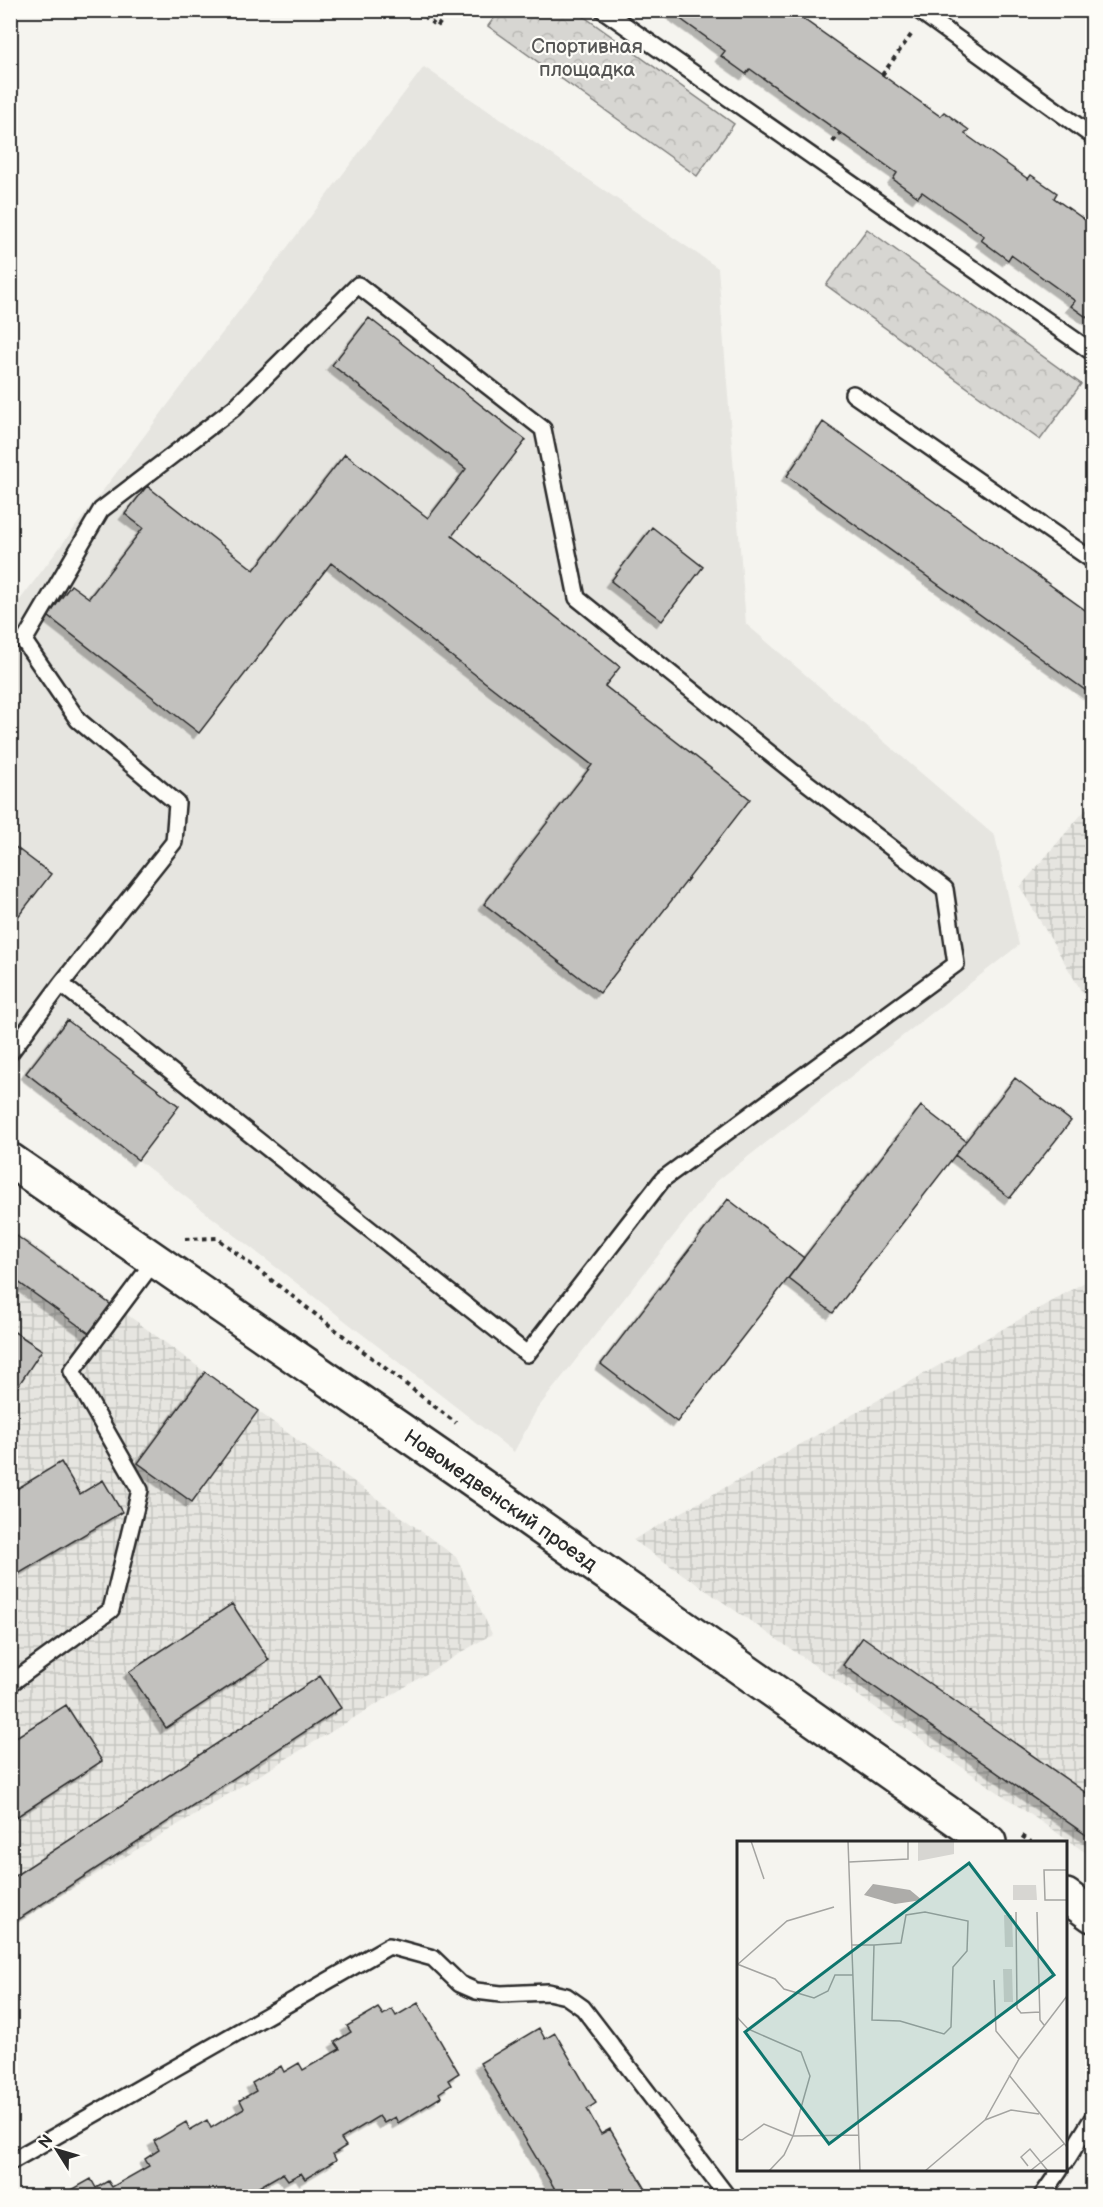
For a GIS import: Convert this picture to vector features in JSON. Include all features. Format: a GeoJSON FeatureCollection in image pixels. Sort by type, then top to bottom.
{"type":"FeatureCollection","features":[{"type":"Feature","properties":{"kind":"street","name":"Новомедвенский проезд"},"geometry":{"type":"LineString","coordinates":[[10,1160],[988,1841]]}},
{"type":"Feature","properties":{"kind":"street"},"geometry":{"type":"LineString","coordinates":[[1067,1897],[1092,1915]]}},
{"type":"Feature","properties":{"kind":"lane"},"geometry":{"type":"LineString","coordinates":[[603,10],[1092,352]]}},
{"type":"Feature","properties":{"kind":"lane"},"geometry":{"type":"LineString","coordinates":[[921,13],[1092,136]]}},
{"type":"Feature","properties":{"kind":"lane"},"geometry":{"type":"LineString","coordinates":[[10,1053],[61,984],[174,842],[177,803],[78,720],[24,641],[101,510],[234,408],[358,285],[543,429],[577,598],[793,772],[945,889],[956,964],[663,1179],[527,1353],[61,984]]}},
{"type":"Feature","properties":{"kind":"lane"},"geometry":{"type":"LineString","coordinates":[[853,394],[1092,560]]}},
{"type":"Feature","properties":{"kind":"lane"},"geometry":{"type":"LineString","coordinates":[[10,1684],[111,1610],[140,1490],[72,1371],[155,1260]]}},
{"type":"Feature","properties":{"kind":"lane"},"geometry":{"type":"LineString","coordinates":[[10,2162],[389,1946],[433,1958],[460,1984],[476,1991],[501,1994],[548,1992],[566,1996],[584,2008],[727,2196]]}},
{"type":"Feature","properties":{"kind":"lane"},"geometry":{"type":"LineString","coordinates":[[1067,2158],[1092,2119]]}},
{"type":"Feature","properties":{"kind":"lane"},"geometry":{"type":"LineString","coordinates":[[1042,2196],[1059,2171]]}},
{"type":"Feature","properties":{"kind":"path"},"geometry":{"type":"LineString","coordinates":[[417,10],[437,27],[450,10]]}},
{"type":"Feature","properties":{"kind":"path"},"geometry":{"type":"LineString","coordinates":[[882,75],[921,13]]}},
{"type":"Feature","properties":{"kind":"shaded area"},"geometry":{"type":"Polygon","coordinates":[[[424,67],[718,268],[746,624],[995,836],[1019,945],[717,1181],[537,1409],[514,1452],[11,1059],[10,613],[424,67]]]}},
{"type":"Feature","properties":{"kind":"shaded area"},"geometry":{"type":"Polygon","coordinates":[[[1092,802],[1092,1009],[1020,887],[1092,802]]]}},
{"type":"Feature","properties":{"kind":"shaded area"},"geometry":{"type":"Polygon","coordinates":[[[11,1229],[456,1557],[492,1634],[11,1926],[11,1229]]]}},
{"type":"Feature","properties":{"kind":"shaded area"},"geometry":{"type":"Polygon","coordinates":[[[1092,1278],[1092,1857],[633,1540],[1092,1278]]]}},
{"type":"Feature","properties":{"kind":"green space","name":"Спортивная площадка"},"geometry":{"type":"Polygon","coordinates":[[[500,10],[576,11],[734,124],[697,176],[488,26],[500,10]]]}},
{"type":"Feature","properties":{"kind":"green space"},"geometry":{"type":"Polygon","coordinates":[[[867,229],[1081,384],[1040,440],[826,285],[867,229]]]}},
{"type":"Feature","properties":{"kind":"building"},"geometry":{"type":"Polygon","coordinates":[[[668,10],[797,10],[795,13],[940,116],[944,112],[969,130],[965,134],[1028,179],[1031,175],[1057,193],[1054,198],[1092,225],[1092,321],[1071,306],[1075,301],[1011,255],[1008,260],[981,240],[984,236],[922,192],[918,197],[893,179],[897,173],[750,69],[746,74],[721,56],[725,51],[668,10]]]}},
{"type":"Feature","properties":{"kind":"building"},"geometry":{"type":"Polygon","coordinates":[[[369,318],[526,440],[452,536],[620,667],[605,686],[750,799],[600,993],[484,904],[592,765],[331,563],[199,733],[48,616],[71,585],[89,598],[143,528],[125,514],[147,486],[254,570],[345,454],[428,518],[466,469],[332,365],[369,318]]]}},
{"type":"Feature","properties":{"kind":"building"},"geometry":{"type":"Polygon","coordinates":[[[823,422],[1092,615],[1092,695],[787,476],[823,422]]]}},
{"type":"Feature","properties":{"kind":"building"},"geometry":{"type":"Polygon","coordinates":[[[652,527],[703,567],[662,621],[611,581],[652,527]]]}},
{"type":"Feature","properties":{"kind":"building"},"geometry":{"type":"Polygon","coordinates":[[[10,843],[51,874],[10,927],[10,843]]]}},
{"type":"Feature","properties":{"kind":"building"},"geometry":{"type":"Polygon","coordinates":[[[67,1020],[179,1106],[138,1160],[26,1073],[67,1020]]]}},
{"type":"Feature","properties":{"kind":"building"},"geometry":{"type":"Polygon","coordinates":[[[1015,1078],[1071,1121],[1010,1198],[955,1155],[1015,1078]]]}},
{"type":"Feature","properties":{"kind":"building"},"geometry":{"type":"Polygon","coordinates":[[[921,1106],[966,1141],[833,1313],[788,1278],[921,1106]]]}},
{"type":"Feature","properties":{"kind":"building"},"geometry":{"type":"Polygon","coordinates":[[[728,1199],[804,1258],[677,1422],[601,1364],[728,1199]]]}},
{"type":"Feature","properties":{"kind":"building"},"geometry":{"type":"Polygon","coordinates":[[[10,1231],[114,1307],[93,1336],[10,1276],[10,1231]]]}},
{"type":"Feature","properties":{"kind":"building"},"geometry":{"type":"Polygon","coordinates":[[[10,1329],[42,1350],[10,1398],[10,1329]]]}},
{"type":"Feature","properties":{"kind":"building"},"geometry":{"type":"Polygon","coordinates":[[[205,1372],[258,1411],[192,1502],[138,1463],[205,1372]]]}},
{"type":"Feature","properties":{"kind":"building"},"geometry":{"type":"Polygon","coordinates":[[[61,1462],[80,1494],[103,1480],[122,1512],[10,1579],[10,1493],[61,1462]]]}},
{"type":"Feature","properties":{"kind":"building"},"geometry":{"type":"Polygon","coordinates":[[[232,1604],[269,1660],[166,1728],[129,1672],[232,1604]]]}},
{"type":"Feature","properties":{"kind":"building"},"geometry":{"type":"Polygon","coordinates":[[[863,1637],[1092,1797],[1092,1839],[843,1665],[863,1637]]]}},
{"type":"Feature","properties":{"kind":"building"},"geometry":{"type":"Polygon","coordinates":[[[320,1676],[341,1708],[10,1925],[10,1879],[320,1676]]]}},
{"type":"Feature","properties":{"kind":"building"},"geometry":{"type":"Polygon","coordinates":[[[66,1705],[102,1761],[10,1821],[10,1741],[66,1705]]]}},
{"type":"Feature","properties":{"kind":"building"},"geometry":{"type":"Polygon","coordinates":[[[418,2003],[459,2073],[448,2080],[451,2085],[439,2093],[441,2097],[398,2123],[395,2117],[384,2123],[379,2116],[341,2139],[346,2146],[333,2154],[336,2160],[305,2179],[301,2173],[288,2180],[283,2173],[246,2196],[61,2196],[91,2179],[96,2188],[108,2181],[112,2187],[149,2166],[145,2159],[159,2150],[154,2141],[186,2122],[190,2130],[207,2120],[211,2128],[244,2108],[240,2100],[256,2091],[252,2083],[281,2066],[284,2072],[299,2063],[303,2070],[340,2049],[335,2042],[351,2032],[347,2026],[378,2008],[383,2015],[392,2009],[396,2016],[418,2003]]]}},
{"type":"Feature","properties":{"kind":"building"},"geometry":{"type":"Polygon","coordinates":[[[539,2028],[545,2039],[555,2033],[596,2103],[587,2109],[601,2134],[610,2129],[650,2196],[559,2196],[480,2063],[539,2028]]]}}]}
